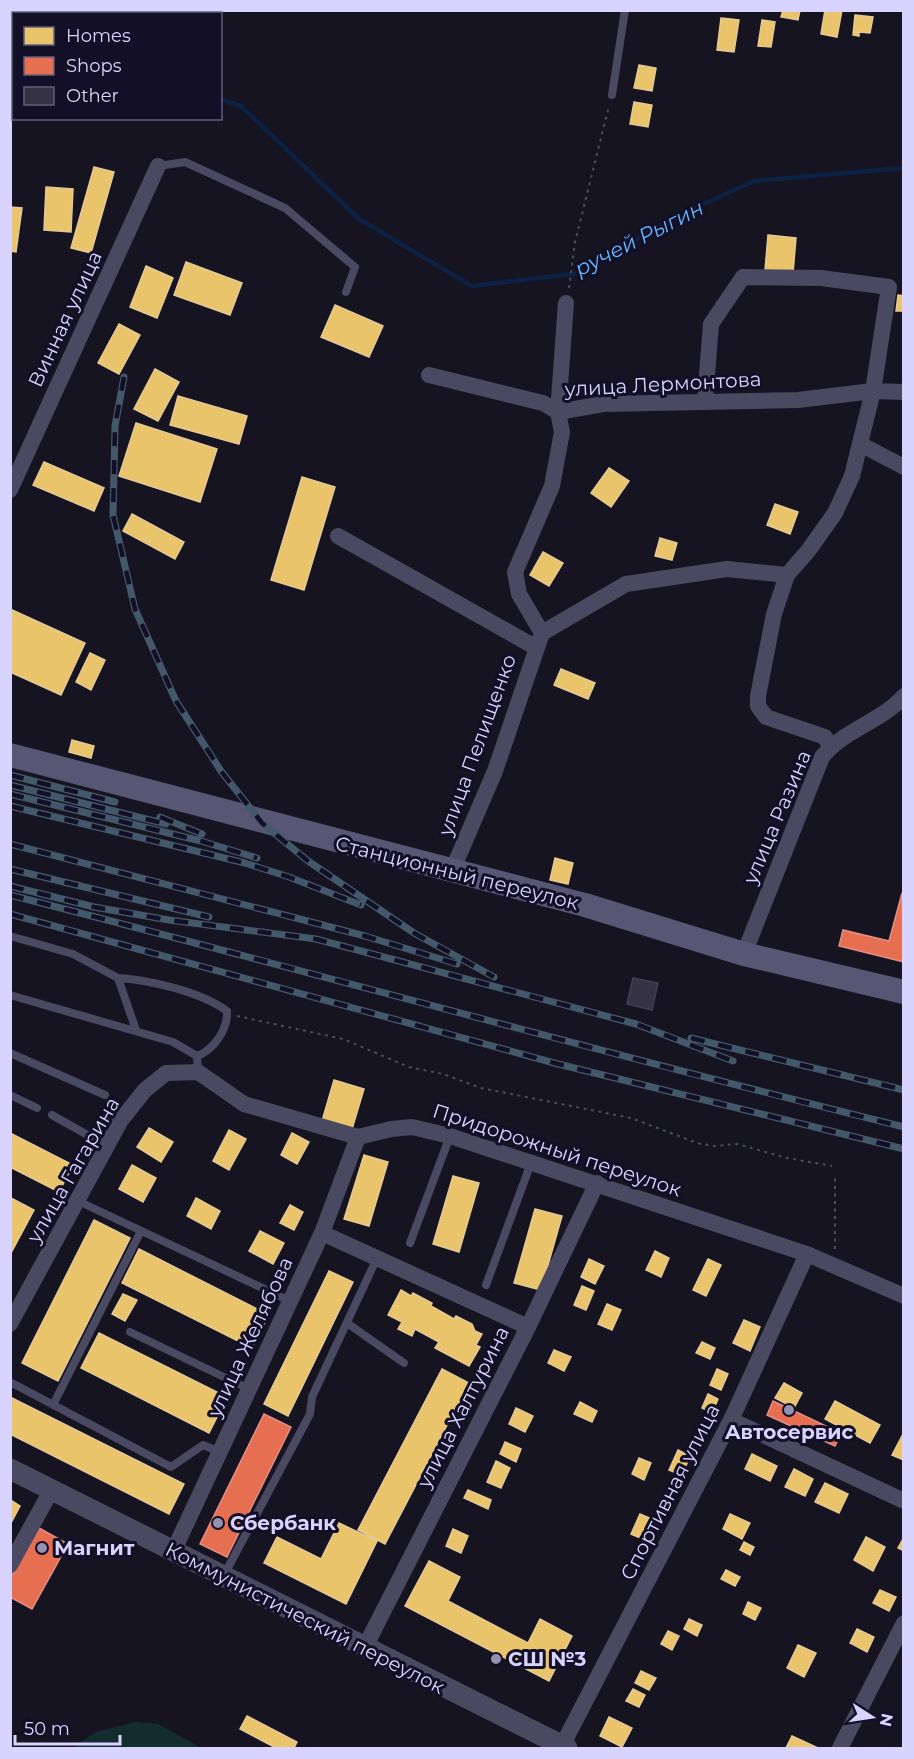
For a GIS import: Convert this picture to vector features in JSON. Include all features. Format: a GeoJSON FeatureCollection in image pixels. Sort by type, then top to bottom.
{"type":"FeatureCollection","features":[{"type":"Feature","properties":{"kind":"main road","name":"Станционный переулок"},"geometry":{"type":"LineString","coordinates":[[10,755],[585,906],[744,954],[903,992]]}},
{"type":"Feature","properties":{"kind":"street","name":"Винная улица"},"geometry":{"type":"LineString","coordinates":[[10,490],[16,463],[158,166]]}},
{"type":"Feature","properties":{"kind":"street"},"geometry":{"type":"LineString","coordinates":[[705,400],[711,324],[743,277],[821,278],[889,287],[873,391],[852,476],[835,513],[808,551],[787,575],[774,614],[758,706],[766,717],[825,737],[830,747]]}},
{"type":"Feature","properties":{"kind":"street"},"geometry":{"type":"LineString","coordinates":[[539,640],[519,594],[515,572],[552,486],[562,432],[558,412],[567,303]]}},
{"type":"Feature","properties":{"kind":"street","name":"улица Лермонтова"},"geometry":{"type":"LineString","coordinates":[[429,375],[543,403],[558,412],[603,404],[798,399],[873,391],[903,392]]}},
{"type":"Feature","properties":{"kind":"street"},"geometry":{"type":"LineString","coordinates":[[860,444],[903,467]]}},
{"type":"Feature","properties":{"kind":"street"},"geometry":{"type":"LineString","coordinates":[[338,536],[539,640]]}},
{"type":"Feature","properties":{"kind":"street"},"geometry":{"type":"LineString","coordinates":[[539,640],[626,584],[727,569],[787,575]]}},
{"type":"Feature","properties":{"kind":"street","name":"улица Пелищенко"},"geometry":{"type":"LineString","coordinates":[[452,871],[495,771],[539,640]]}},
{"type":"Feature","properties":{"kind":"street","name":"улица Разина"},"geometry":{"type":"LineString","coordinates":[[744,954],[822,757],[830,747],[891,710],[903,696]]}},
{"type":"Feature","properties":{"kind":"street"},"geometry":{"type":"LineString","coordinates":[[197,1064],[244,1104],[358,1137]]}},
{"type":"Feature","properties":{"kind":"street","name":"улица Гагарина"},"geometry":{"type":"LineString","coordinates":[[10,1324],[122,1120],[145,1090],[166,1073],[197,1064]]}},
{"type":"Feature","properties":{"kind":"street","name":"Придорожный переулок"},"geometry":{"type":"LineString","coordinates":[[358,1137],[391,1128],[412,1127],[450,1136],[807,1254],[903,1296]]}},
{"type":"Feature","properties":{"kind":"street","name":"улица Желябова"},"geometry":{"type":"LineString","coordinates":[[173,1552],[322,1233],[358,1137]]}},
{"type":"Feature","properties":{"kind":"street","name":"улица Халтурина"},"geometry":{"type":"LineString","coordinates":[[364,1649],[528,1327],[597,1183]]}},
{"type":"Feature","properties":{"kind":"street"},"geometry":{"type":"LineString","coordinates":[[322,1233],[528,1327]]}},
{"type":"Feature","properties":{"kind":"street","name":"Спортивная улица"},"geometry":{"type":"LineString","coordinates":[[556,1746],[731,1420],[807,1254]]}},
{"type":"Feature","properties":{"kind":"street"},"geometry":{"type":"LineString","coordinates":[[731,1420],[903,1501]]}},
{"type":"Feature","properties":{"kind":"street","name":"Коммунистический переулок"},"geometry":{"type":"LineString","coordinates":[[10,1469],[556,1746]]}},
{"type":"Feature","properties":{"kind":"street"},"geometry":{"type":"LineString","coordinates":[[10,1565],[51,1491]]}},
{"type":"Feature","properties":{"kind":"street"},"geometry":{"type":"LineString","coordinates":[[840,1749],[903,1623]]}},
{"type":"Feature","properties":{"kind":"lane"},"geometry":{"type":"LineString","coordinates":[[612,95],[625,10]]}},
{"type":"Feature","properties":{"kind":"lane"},"geometry":{"type":"LineString","coordinates":[[158,166],[185,162],[285,208],[355,267],[346,292]]}},
{"type":"Feature","properties":{"kind":"lane"},"geometry":{"type":"LineString","coordinates":[[10,936],[73,954],[118,978],[160,984],[219,1005],[228,1014],[223,1030],[197,1064],[173,1042],[10,995]]}},
{"type":"Feature","properties":{"kind":"lane"},"geometry":{"type":"LineString","coordinates":[[118,978],[136,1030]]}},
{"type":"Feature","properties":{"kind":"lane"},"geometry":{"type":"LineString","coordinates":[[10,1053],[105,1095]]}},
{"type":"Feature","properties":{"kind":"lane"},"geometry":{"type":"LineString","coordinates":[[10,1095],[37,1108]]}},
{"type":"Feature","properties":{"kind":"lane"},"geometry":{"type":"LineString","coordinates":[[52,1115],[107,1146]]}},
{"type":"Feature","properties":{"kind":"lane"},"geometry":{"type":"LineString","coordinates":[[410,1244],[450,1136]]}},
{"type":"Feature","properties":{"kind":"lane"},"geometry":{"type":"LineString","coordinates":[[486,1285],[531,1163]]}},
{"type":"Feature","properties":{"kind":"lane"},"geometry":{"type":"LineString","coordinates":[[78,1201],[290,1301]]}},
{"type":"Feature","properties":{"kind":"lane"},"geometry":{"type":"LineString","coordinates":[[53,1405],[141,1231]]}},
{"type":"Feature","properties":{"kind":"lane"},"geometry":{"type":"LineString","coordinates":[[223,1577],[310,1414],[312,1397],[377,1258]]}},
{"type":"Feature","properties":{"kind":"lane"},"geometry":{"type":"LineString","coordinates":[[346,1323],[404,1363]]}},
{"type":"Feature","properties":{"kind":"lane"},"geometry":{"type":"LineString","coordinates":[[130,1332],[249,1389]]}},
{"type":"Feature","properties":{"kind":"lane"},"geometry":{"type":"LineString","coordinates":[[10,1382],[171,1467],[203,1446],[220,1452]]}},
{"type":"Feature","properties":{"kind":"path"},"geometry":{"type":"LineString","coordinates":[[567,303],[575,242],[612,95]]}},
{"type":"Feature","properties":{"kind":"path"},"geometry":{"type":"LineString","coordinates":[[228,1014],[343,1039],[409,1066],[443,1074],[481,1088],[631,1118],[697,1143],[715,1146],[737,1144],[787,1158],[832,1166]]}},
{"type":"Feature","properties":{"kind":"path"},"geometry":{"type":"LineString","coordinates":[[834,1266],[835,1174]]}},
{"type":"Feature","properties":{"kind":"green space"},"geometry":{"type":"Polygon","coordinates":[[[136,1722],[158,1724],[202,1748],[72,1748],[96,1732],[136,1722]]]}},
{"type":"Feature","properties":{"kind":"building: Homes"},"geometry":{"type":"Polygon","coordinates":[[[783,10],[800,10],[798,20],[781,17],[783,10]]]}},
{"type":"Feature","properties":{"kind":"building: Homes"},"geometry":{"type":"Polygon","coordinates":[[[825,10],[842,10],[837,37],[821,34],[825,10]]]}},
{"type":"Feature","properties":{"kind":"building: Homes"},"geometry":{"type":"Polygon","coordinates":[[[855,15],[873,17],[870,33],[859,32],[859,36],[853,35],[855,15]]]}},
{"type":"Feature","properties":{"kind":"building: Homes"},"geometry":{"type":"Polygon","coordinates":[[[721,18],[739,20],[734,52],[717,50],[721,18]]]}},
{"type":"Feature","properties":{"kind":"building: Homes"},"geometry":{"type":"Polygon","coordinates":[[[762,20],[775,22],[771,47],[758,46],[762,20]]]}},
{"type":"Feature","properties":{"kind":"building: Homes"},"geometry":{"type":"Polygon","coordinates":[[[639,65],[656,68],[652,91],[634,88],[639,65]]]}},
{"type":"Feature","properties":{"kind":"building: Homes"},"geometry":{"type":"Polygon","coordinates":[[[634,102],[652,105],[648,127],[630,124],[634,102]]]}},
{"type":"Feature","properties":{"kind":"building: Homes"},"geometry":{"type":"Polygon","coordinates":[[[94,167],[114,172],[91,253],[71,248],[94,167]]]}},
{"type":"Feature","properties":{"kind":"building: Homes"},"geometry":{"type":"Polygon","coordinates":[[[46,187],[73,189],[71,232],[44,230],[46,187]]]}},
{"type":"Feature","properties":{"kind":"building: Homes"},"geometry":{"type":"Polygon","coordinates":[[[10,207],[22,208],[16,252],[10,251],[10,207]]]}},
{"type":"Feature","properties":{"kind":"building: Homes"},"geometry":{"type":"Polygon","coordinates":[[[768,235],[796,238],[793,273],[765,270],[768,235]]]}},
{"type":"Feature","properties":{"kind":"building: Homes"},"geometry":{"type":"Polygon","coordinates":[[[186,262],[242,283],[230,315],[174,295],[186,262]]]}},
{"type":"Feature","properties":{"kind":"building: Homes"},"geometry":{"type":"Polygon","coordinates":[[[146,266],[173,278],[157,318],[130,307],[146,266]]]}},
{"type":"Feature","properties":{"kind":"building: Homes"},"geometry":{"type":"Polygon","coordinates":[[[898,295],[904,296],[904,311],[896,311],[898,295]]]}},
{"type":"Feature","properties":{"kind":"building: Homes"},"geometry":{"type":"Polygon","coordinates":[[[335,305],[383,326],[369,357],[321,337],[335,305]]]}},
{"type":"Feature","properties":{"kind":"building: Homes"},"geometry":{"type":"Polygon","coordinates":[[[119,324],[140,335],[119,374],[98,363],[119,324]]]}},
{"type":"Feature","properties":{"kind":"building: Homes"},"geometry":{"type":"Polygon","coordinates":[[[155,369],[179,382],[158,421],[134,409],[155,369]]]}},
{"type":"Feature","properties":{"kind":"building: Homes"},"geometry":{"type":"Polygon","coordinates":[[[178,396],[247,416],[239,444],[170,425],[178,396]]]}},
{"type":"Feature","properties":{"kind":"building: Homes"},"geometry":{"type":"Polygon","coordinates":[[[136,423],[217,449],[200,502],[119,476],[136,423]]]}},
{"type":"Feature","properties":{"kind":"building: Homes"},"geometry":{"type":"Polygon","coordinates":[[[44,462],[104,488],[94,511],[33,485],[44,462]]]}},
{"type":"Feature","properties":{"kind":"building: Homes"},"geometry":{"type":"Polygon","coordinates":[[[609,468],[629,481],[611,507],[591,493],[609,468]]]}},
{"type":"Feature","properties":{"kind":"building: Homes"},"geometry":{"type":"Polygon","coordinates":[[[302,477],[335,487],[304,590],[271,580],[302,477]]]}},
{"type":"Feature","properties":{"kind":"building: Homes"},"geometry":{"type":"Polygon","coordinates":[[[775,504],[798,512],[790,534],[767,525],[775,504]]]}},
{"type":"Feature","properties":{"kind":"building: Homes"},"geometry":{"type":"Polygon","coordinates":[[[132,514],[184,542],[175,559],[123,531],[132,514]]]}},
{"type":"Feature","properties":{"kind":"building: Homes"},"geometry":{"type":"Polygon","coordinates":[[[660,538],[677,543],[672,560],[655,556],[660,538]]]}},
{"type":"Feature","properties":{"kind":"building: Homes"},"geometry":{"type":"Polygon","coordinates":[[[543,552],[563,563],[549,586],[530,575],[543,552]]]}},
{"type":"Feature","properties":{"kind":"building: Homes"},"geometry":{"type":"Polygon","coordinates":[[[10,609],[85,643],[61,695],[10,672],[10,609]]]}},
{"type":"Feature","properties":{"kind":"building: Homes"},"geometry":{"type":"Polygon","coordinates":[[[90,653],[105,660],[91,690],[76,682],[90,653]]]}},
{"type":"Feature","properties":{"kind":"building: Homes"},"geometry":{"type":"Polygon","coordinates":[[[561,669],[595,683],[588,699],[554,685],[561,669]]]}},
{"type":"Feature","properties":{"kind":"building: Homes"},"geometry":{"type":"Polygon","coordinates":[[[72,740],[94,746],[91,758],[69,752],[72,740]]]}},
{"type":"Feature","properties":{"kind":"building: Homes"},"geometry":{"type":"Polygon","coordinates":[[[555,858],[573,863],[568,884],[550,880],[555,858]]]}},
{"type":"Feature","properties":{"kind":"building: Homes"},"geometry":{"type":"Polygon","coordinates":[[[334,1080],[364,1089],[352,1129],[322,1121],[334,1080]]]}},
{"type":"Feature","properties":{"kind":"building: Homes"},"geometry":{"type":"Polygon","coordinates":[[[149,1128],[173,1142],[161,1162],[137,1147],[149,1128]]]}},
{"type":"Feature","properties":{"kind":"building: Homes"},"geometry":{"type":"Polygon","coordinates":[[[229,1130],[246,1139],[229,1170],[213,1161],[229,1130]]]}},
{"type":"Feature","properties":{"kind":"building: Homes"},"geometry":{"type":"Polygon","coordinates":[[[10,1133],[73,1165],[59,1192],[10,1167],[10,1133]]]}},
{"type":"Feature","properties":{"kind":"building: Homes"},"geometry":{"type":"Polygon","coordinates":[[[292,1133],[309,1142],[297,1164],[281,1155],[292,1133]]]}},
{"type":"Feature","properties":{"kind":"building: Homes"},"geometry":{"type":"Polygon","coordinates":[[[364,1155],[388,1162],[369,1226],[344,1219],[364,1155]]]}},
{"type":"Feature","properties":{"kind":"building: Homes"},"geometry":{"type":"Polygon","coordinates":[[[132,1165],[156,1178],[143,1202],[119,1189],[132,1165]]]}},
{"type":"Feature","properties":{"kind":"building: Homes"},"geometry":{"type":"Polygon","coordinates":[[[453,1176],[479,1183],[459,1252],[433,1244],[453,1176]]]}},
{"type":"Feature","properties":{"kind":"building: Homes"},"geometry":{"type":"Polygon","coordinates":[[[196,1198],[220,1211],[211,1229],[187,1216],[196,1198]]]}},
{"type":"Feature","properties":{"kind":"building: Homes"},"geometry":{"type":"Polygon","coordinates":[[[10,1199],[34,1210],[10,1255],[10,1199]]]}},
{"type":"Feature","properties":{"kind":"building: Homes"},"geometry":{"type":"Polygon","coordinates":[[[290,1205],[303,1212],[294,1230],[280,1223],[290,1205]]]}},
{"type":"Feature","properties":{"kind":"building: Homes"},"geometry":{"type":"Polygon","coordinates":[[[535,1209],[562,1216],[541,1290],[514,1283],[535,1209]]]}},
{"type":"Feature","properties":{"kind":"building: Homes"},"geometry":{"type":"Polygon","coordinates":[[[94,1220],[130,1238],[58,1381],[22,1363],[94,1220]]]}},
{"type":"Feature","properties":{"kind":"building: Homes"},"geometry":{"type":"Polygon","coordinates":[[[260,1231],[284,1243],[273,1264],[249,1251],[260,1231]]]}},
{"type":"Feature","properties":{"kind":"building: Homes"},"geometry":{"type":"Polygon","coordinates":[[[139,1249],[269,1315],[252,1348],[122,1283],[139,1249]]]}},
{"type":"Feature","properties":{"kind":"building: Homes"},"geometry":{"type":"Polygon","coordinates":[[[655,1251],[669,1258],[661,1277],[646,1270],[655,1251]]]}},
{"type":"Feature","properties":{"kind":"building: Homes"},"geometry":{"type":"Polygon","coordinates":[[[589,1259],[604,1266],[595,1284],[581,1277],[589,1259]]]}},
{"type":"Feature","properties":{"kind":"building: Homes"},"geometry":{"type":"Polygon","coordinates":[[[708,1259],[721,1265],[706,1296],[693,1290],[708,1259]]]}},
{"type":"Feature","properties":{"kind":"building: Homes"},"geometry":{"type":"Polygon","coordinates":[[[329,1271],[353,1282],[288,1416],[264,1404],[329,1271]]]}},
{"type":"Feature","properties":{"kind":"building: Homes"},"geometry":{"type":"Polygon","coordinates":[[[582,1286],[594,1291],[586,1310],[574,1305],[582,1286]]]}},
{"type":"Feature","properties":{"kind":"building: Homes"},"geometry":{"type":"Polygon","coordinates":[[[401,1290],[411,1296],[413,1293],[432,1303],[431,1306],[454,1319],[456,1316],[472,1324],[475,1331],[482,1334],[476,1345],[480,1347],[469,1366],[435,1348],[439,1342],[415,1329],[412,1336],[398,1329],[402,1322],[388,1315],[401,1290]]]}},
{"type":"Feature","properties":{"kind":"building: Homes"},"geometry":{"type":"Polygon","coordinates":[[[123,1294],[137,1300],[125,1321],[112,1314],[123,1294]]]}},
{"type":"Feature","properties":{"kind":"building: Homes"},"geometry":{"type":"Polygon","coordinates":[[[607,1304],[621,1310],[612,1330],[598,1324],[607,1304]]]}},
{"type":"Feature","properties":{"kind":"building: Homes"},"geometry":{"type":"Polygon","coordinates":[[[744,1320],[760,1327],[750,1351],[733,1343],[744,1320]]]}},
{"type":"Feature","properties":{"kind":"building: Homes"},"geometry":{"type":"Polygon","coordinates":[[[99,1333],[227,1397],[209,1433],[81,1368],[99,1333]]]}},
{"type":"Feature","properties":{"kind":"building: Homes"},"geometry":{"type":"Polygon","coordinates":[[[702,1342],[715,1348],[710,1359],[696,1353],[702,1342]]]}},
{"type":"Feature","properties":{"kind":"building: Homes"},"geometry":{"type":"Polygon","coordinates":[[[554,1350],[571,1357],[564,1371],[548,1363],[554,1350]]]}},
{"type":"Feature","properties":{"kind":"building: Homes"},"geometry":{"type":"Polygon","coordinates":[[[442,1369],[469,1383],[385,1544],[358,1530],[442,1369]]]}},
{"type":"Feature","properties":{"kind":"building: Homes"},"geometry":{"type":"Polygon","coordinates":[[[717,1369],[728,1374],[721,1390],[710,1385],[717,1369]]]}},
{"type":"Feature","properties":{"kind":"building: Homes"},"geometry":{"type":"Polygon","coordinates":[[[784,1383],[802,1393],[794,1408],[775,1398],[784,1383]]]}},
{"type":"Feature","properties":{"kind":"building: Homes"},"geometry":{"type":"Polygon","coordinates":[[[708,1394],[718,1399],[712,1413],[702,1408],[708,1394]]]}},
{"type":"Feature","properties":{"kind":"building: Homes"},"geometry":{"type":"Polygon","coordinates":[[[10,1397],[184,1484],[169,1514],[10,1434],[10,1397]]]}},
{"type":"Feature","properties":{"kind":"building: Homes"},"geometry":{"type":"Polygon","coordinates":[[[835,1401],[880,1425],[870,1443],[825,1419],[835,1401]]]}},
{"type":"Feature","properties":{"kind":"building: Homes"},"geometry":{"type":"Polygon","coordinates":[[[580,1402],[597,1411],[592,1422],[574,1414],[580,1402]]]}},
{"type":"Feature","properties":{"kind":"building: Homes"},"geometry":{"type":"Polygon","coordinates":[[[516,1408],[533,1416],[525,1432],[509,1424],[516,1408]]]}},
{"type":"Feature","properties":{"kind":"building: Homes"},"geometry":{"type":"Polygon","coordinates":[[[904,1432],[904,1460],[892,1455],[904,1432]]]}},
{"type":"Feature","properties":{"kind":"building: Homes"},"geometry":{"type":"Polygon","coordinates":[[[505,1442],[521,1449],[516,1462],[500,1454],[505,1442]]]}},
{"type":"Feature","properties":{"kind":"building: Homes"},"geometry":{"type":"Polygon","coordinates":[[[678,1450],[690,1456],[682,1475],[669,1470],[678,1450]]]}},
{"type":"Feature","properties":{"kind":"building: Homes"},"geometry":{"type":"Polygon","coordinates":[[[752,1454],[777,1466],[770,1481],[745,1469],[752,1454]]]}},
{"type":"Feature","properties":{"kind":"building: Homes"},"geometry":{"type":"Polygon","coordinates":[[[639,1458],[651,1463],[644,1480],[632,1474],[639,1458]]]}},
{"type":"Feature","properties":{"kind":"building: Homes"},"geometry":{"type":"Polygon","coordinates":[[[496,1461],[510,1468],[501,1488],[487,1482],[496,1461]]]}},
{"type":"Feature","properties":{"kind":"building: Homes"},"geometry":{"type":"Polygon","coordinates":[[[794,1469],[813,1479],[805,1496],[785,1487],[794,1469]]]}},
{"type":"Feature","properties":{"kind":"building: Homes"},"geometry":{"type":"Polygon","coordinates":[[[825,1483],[848,1494],[839,1513],[815,1502],[825,1483]]]}},
{"type":"Feature","properties":{"kind":"building: Homes"},"geometry":{"type":"Polygon","coordinates":[[[468,1490],[491,1500],[488,1509],[464,1498],[468,1490]]]}},
{"type":"Feature","properties":{"kind":"building: Homes"},"geometry":{"type":"Polygon","coordinates":[[[12,1501],[20,1506],[11,1523],[10,1503],[12,1501]]]}},
{"type":"Feature","properties":{"kind":"building: Homes"},"geometry":{"type":"Polygon","coordinates":[[[640,1514],[654,1520],[645,1540],[631,1534],[640,1514]]]}},
{"type":"Feature","properties":{"kind":"building: Homes"},"geometry":{"type":"Polygon","coordinates":[[[730,1514],[750,1523],[742,1539],[723,1529],[730,1514]]]}},
{"type":"Feature","properties":{"kind":"building: Homes"},"geometry":{"type":"Polygon","coordinates":[[[339,1523],[377,1541],[346,1604],[264,1563],[277,1537],[321,1559],[339,1523]]]}},
{"type":"Feature","properties":{"kind":"building: Homes"},"geometry":{"type":"Polygon","coordinates":[[[453,1529],[468,1536],[461,1553],[446,1546],[453,1529]]]}},
{"type":"Feature","properties":{"kind":"building: Homes"},"geometry":{"type":"Polygon","coordinates":[[[866,1537],[885,1547],[873,1571],[854,1560],[866,1537]]]}},
{"type":"Feature","properties":{"kind":"building: Homes"},"geometry":{"type":"Polygon","coordinates":[[[904,1537],[904,1551],[898,1548],[904,1537]]]}},
{"type":"Feature","properties":{"kind":"building: Homes"},"geometry":{"type":"Polygon","coordinates":[[[744,1542],[754,1547],[750,1555],[740,1550],[744,1542]]]}},
{"type":"Feature","properties":{"kind":"building: Homes"},"geometry":{"type":"Polygon","coordinates":[[[429,1561],[460,1577],[448,1601],[528,1643],[540,1619],[572,1636],[549,1681],[405,1606],[429,1561]]]}},
{"type":"Feature","properties":{"kind":"building: Homes"},"geometry":{"type":"Polygon","coordinates":[[[726,1570],[740,1577],[735,1586],[721,1579],[726,1570]]]}},
{"type":"Feature","properties":{"kind":"building: Homes"},"geometry":{"type":"Polygon","coordinates":[[[880,1590],[896,1597],[889,1611],[873,1603],[880,1590]]]}},
{"type":"Feature","properties":{"kind":"building: Homes"},"geometry":{"type":"Polygon","coordinates":[[[748,1602],[761,1608],[755,1620],[743,1614],[748,1602]]]}},
{"type":"Feature","properties":{"kind":"building: Homes"},"geometry":{"type":"Polygon","coordinates":[[[689,1619],[702,1625],[697,1636],[684,1629],[689,1619]]]}},
{"type":"Feature","properties":{"kind":"building: Homes"},"geometry":{"type":"Polygon","coordinates":[[[857,1629],[874,1637],[867,1652],[850,1643],[857,1629]]]}},
{"type":"Feature","properties":{"kind":"building: Homes"},"geometry":{"type":"Polygon","coordinates":[[[668,1631],[679,1636],[672,1650],[661,1644],[668,1631]]]}},
{"type":"Feature","properties":{"kind":"building: Homes"},"geometry":{"type":"Polygon","coordinates":[[[798,1645],[816,1653],[804,1677],[787,1668],[798,1645]]]}},
{"type":"Feature","properties":{"kind":"building: Homes"},"geometry":{"type":"Polygon","coordinates":[[[641,1671],[656,1678],[649,1690],[635,1683],[641,1671]]]}},
{"type":"Feature","properties":{"kind":"building: Homes"},"geometry":{"type":"Polygon","coordinates":[[[633,1689],[645,1695],[639,1707],[626,1701],[633,1689]]]}},
{"type":"Feature","properties":{"kind":"building: Homes"},"geometry":{"type":"Polygon","coordinates":[[[247,1716],[297,1742],[294,1748],[276,1748],[240,1729],[247,1716]]]}},
{"type":"Feature","properties":{"kind":"building: Homes"},"geometry":{"type":"Polygon","coordinates":[[[609,1717],[632,1728],[622,1747],[600,1736],[609,1717]]]}},
{"type":"Feature","properties":{"kind":"building: Homes"},"geometry":{"type":"Polygon","coordinates":[[[792,1736],[818,1748],[786,1748],[792,1736]]]}},
{"type":"Feature","properties":{"kind":"building: Shops"},"geometry":{"type":"Polygon","coordinates":[[[902,893],[904,962],[839,946],[843,930],[889,941],[902,893]]]}},
{"type":"Feature","properties":{"kind":"building: Shops"},"geometry":{"type":"Polygon","coordinates":[[[773,1401],[841,1433],[835,1446],[767,1415],[773,1401]]]}},
{"type":"Feature","properties":{"kind":"building: Shops"},"geometry":{"type":"Polygon","coordinates":[[[264,1414],[291,1427],[227,1557],[200,1544],[264,1414]]]}},
{"type":"Feature","properties":{"kind":"building: Shops"},"geometry":{"type":"Polygon","coordinates":[[[39,1528],[68,1544],[32,1609],[10,1597],[10,1579],[39,1528]]]}},
{"type":"Feature","properties":{"kind":"building: Other"},"geometry":{"type":"Polygon","coordinates":[[[633,978],[658,983],[652,1010],[627,1004],[633,978]]]}},
{"type":"Feature","properties":{"kind":"waterway","name":"ручей Рыгин"},"geometry":{"type":"LineString","coordinates":[[222,100],[241,106],[359,219],[472,286],[580,273],[671,219],[754,181],[904,168]]}},
{"type":"Feature","properties":{"kind":"railway"},"geometry":{"type":"LineString","coordinates":[[124,377],[115,426],[113,515],[135,609],[176,701],[221,771],[262,823],[308,861],[414,933],[494,977]]}},
{"type":"Feature","properties":{"kind":"railway"},"geometry":{"type":"LineString","coordinates":[[10,775],[115,802]]}},
{"type":"Feature","properties":{"kind":"railway"},"geometry":{"type":"LineString","coordinates":[[10,785],[166,824]]}},
{"type":"Feature","properties":{"kind":"railway"},"geometry":{"type":"LineString","coordinates":[[10,794],[201,841],[257,858]]}},
{"type":"Feature","properties":{"kind":"railway"},"geometry":{"type":"LineString","coordinates":[[10,806],[245,863],[289,877],[361,905]]}},
{"type":"Feature","properties":{"kind":"railway"},"geometry":{"type":"LineString","coordinates":[[160,817],[202,834]]}},
{"type":"Feature","properties":{"kind":"railway"},"geometry":{"type":"LineString","coordinates":[[10,844],[365,936],[457,964]]}},
{"type":"Feature","properties":{"kind":"railway"},"geometry":{"type":"LineString","coordinates":[[10,869],[209,917]]}},
{"type":"Feature","properties":{"kind":"railway"},"geometry":{"type":"LineString","coordinates":[[10,886],[94,907],[169,920],[316,939],[636,1024],[733,1061]]}},
{"type":"Feature","properties":{"kind":"railway"},"geometry":{"type":"LineString","coordinates":[[10,895],[680,1071],[904,1127]]}},
{"type":"Feature","properties":{"kind":"railway"},"geometry":{"type":"LineString","coordinates":[[10,914],[558,1064],[904,1149]]}},
{"type":"Feature","properties":{"kind":"railway"},"geometry":{"type":"LineString","coordinates":[[691,1038],[904,1090]]}},
{"type":"Feature","properties":{"kind":"place","name":"Автосервис"},"geometry":{"type":"Point","coordinates":[789,1410]}},
{"type":"Feature","properties":{"kind":"place","name":"Сбербанк"},"geometry":{"type":"Point","coordinates":[218,1523]}},
{"type":"Feature","properties":{"kind":"place","name":"Магнит"},"geometry":{"type":"Point","coordinates":[42,1548]}},
{"type":"Feature","properties":{"kind":"place","name":"СШ №3"},"geometry":{"type":"Point","coordinates":[496,1659]}}]}
